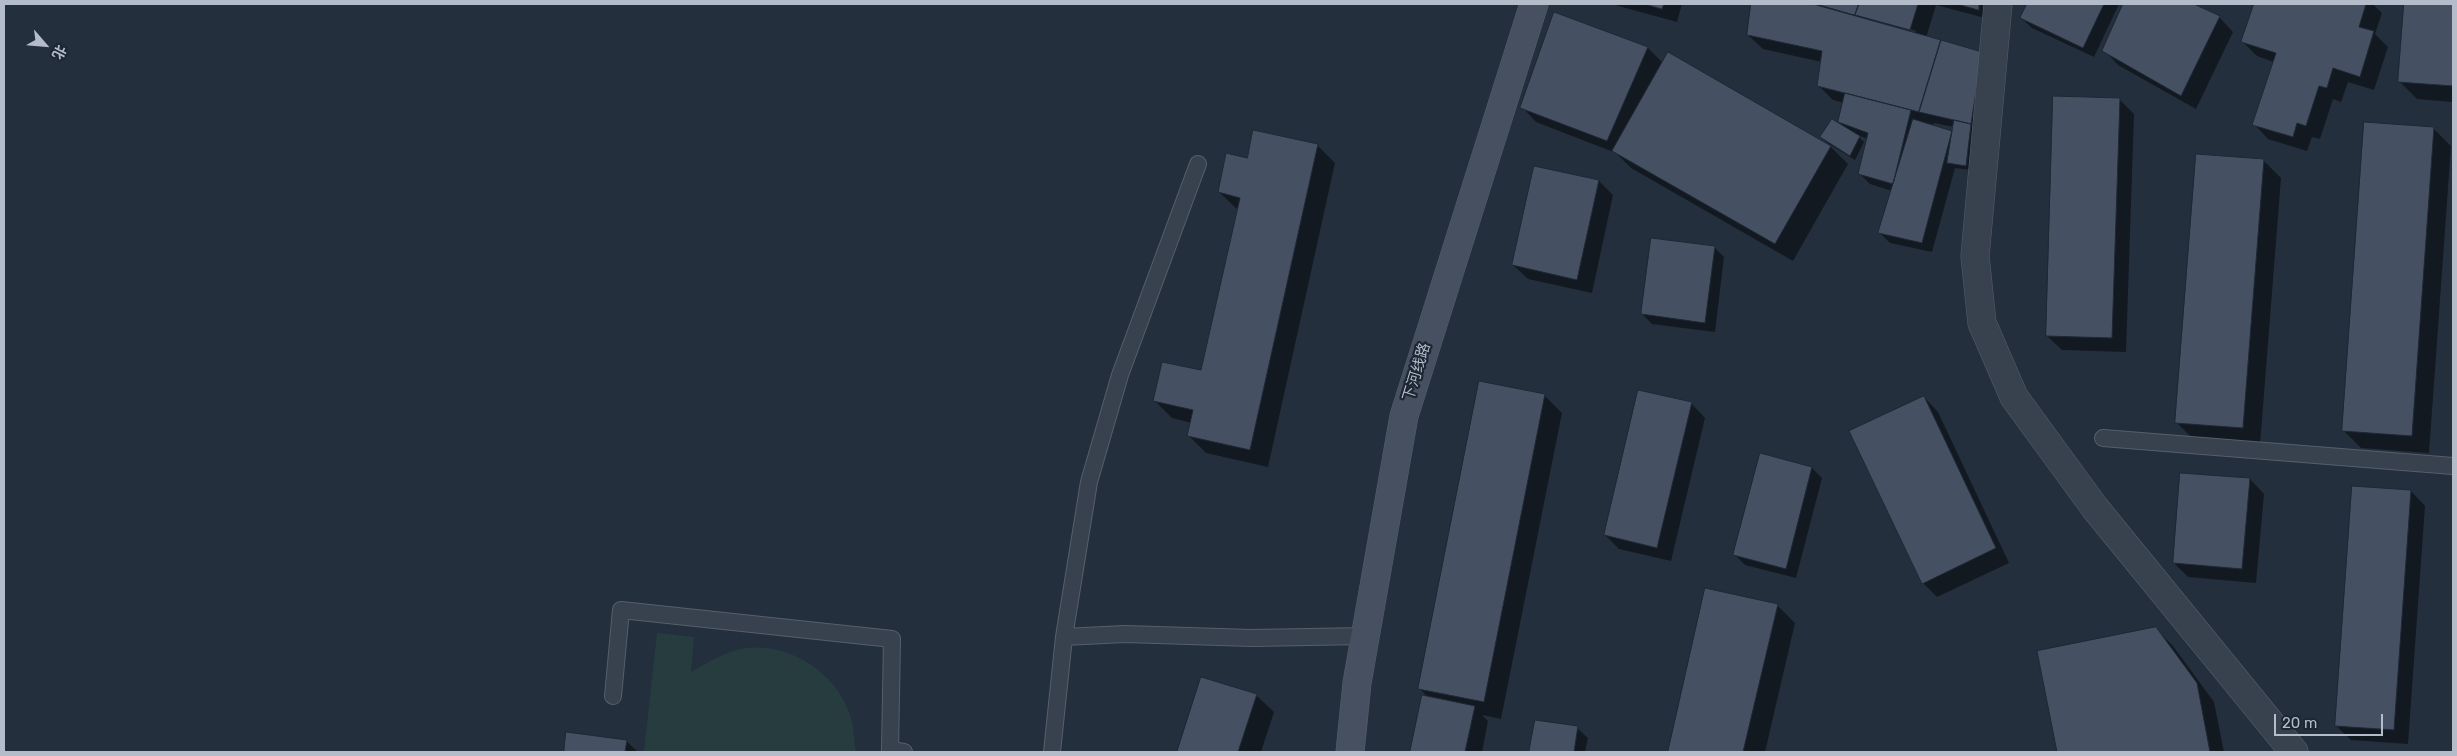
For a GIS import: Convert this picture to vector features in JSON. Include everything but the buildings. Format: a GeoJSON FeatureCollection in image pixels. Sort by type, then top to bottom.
{"type":"FeatureCollection","features":[{"type":"Feature","properties":{"kind":"street","name":"下河线路"},"geometry":{"type":"LineString","coordinates":[[1350,752],[1357,684],[1404,416],[1534,4]]}},
{"type":"Feature","properties":{"kind":"street"},"geometry":{"type":"LineString","coordinates":[[1998,4],[1975,256],[1982,323],[2014,397],[2095,508],[2294,752]]}},
{"type":"Feature","properties":{"kind":"lane"},"geometry":{"type":"LineString","coordinates":[[1052,752],[1064,637],[1088,482],[1120,375],[1198,164]]}},
{"type":"Feature","properties":{"kind":"lane"},"geometry":{"type":"LineString","coordinates":[[2103,438],[2453,466]]}},
{"type":"Feature","properties":{"kind":"lane"},"geometry":{"type":"LineString","coordinates":[[613,696],[621,610],[892,639],[890,750],[904,752]]}},
{"type":"Feature","properties":{"kind":"lane"},"geometry":{"type":"LineString","coordinates":[[1064,637],[1125,634],[1252,638],[1365,636]]}},
{"type":"Feature","properties":{"kind":"green space"},"geometry":{"type":"Polygon","coordinates":[[[657,633],[694,637],[691,672],[724,654],[739,649],[764,648],[796,656],[824,675],[845,702],[852,722],[856,752],[644,752],[657,633]]]}}]}
